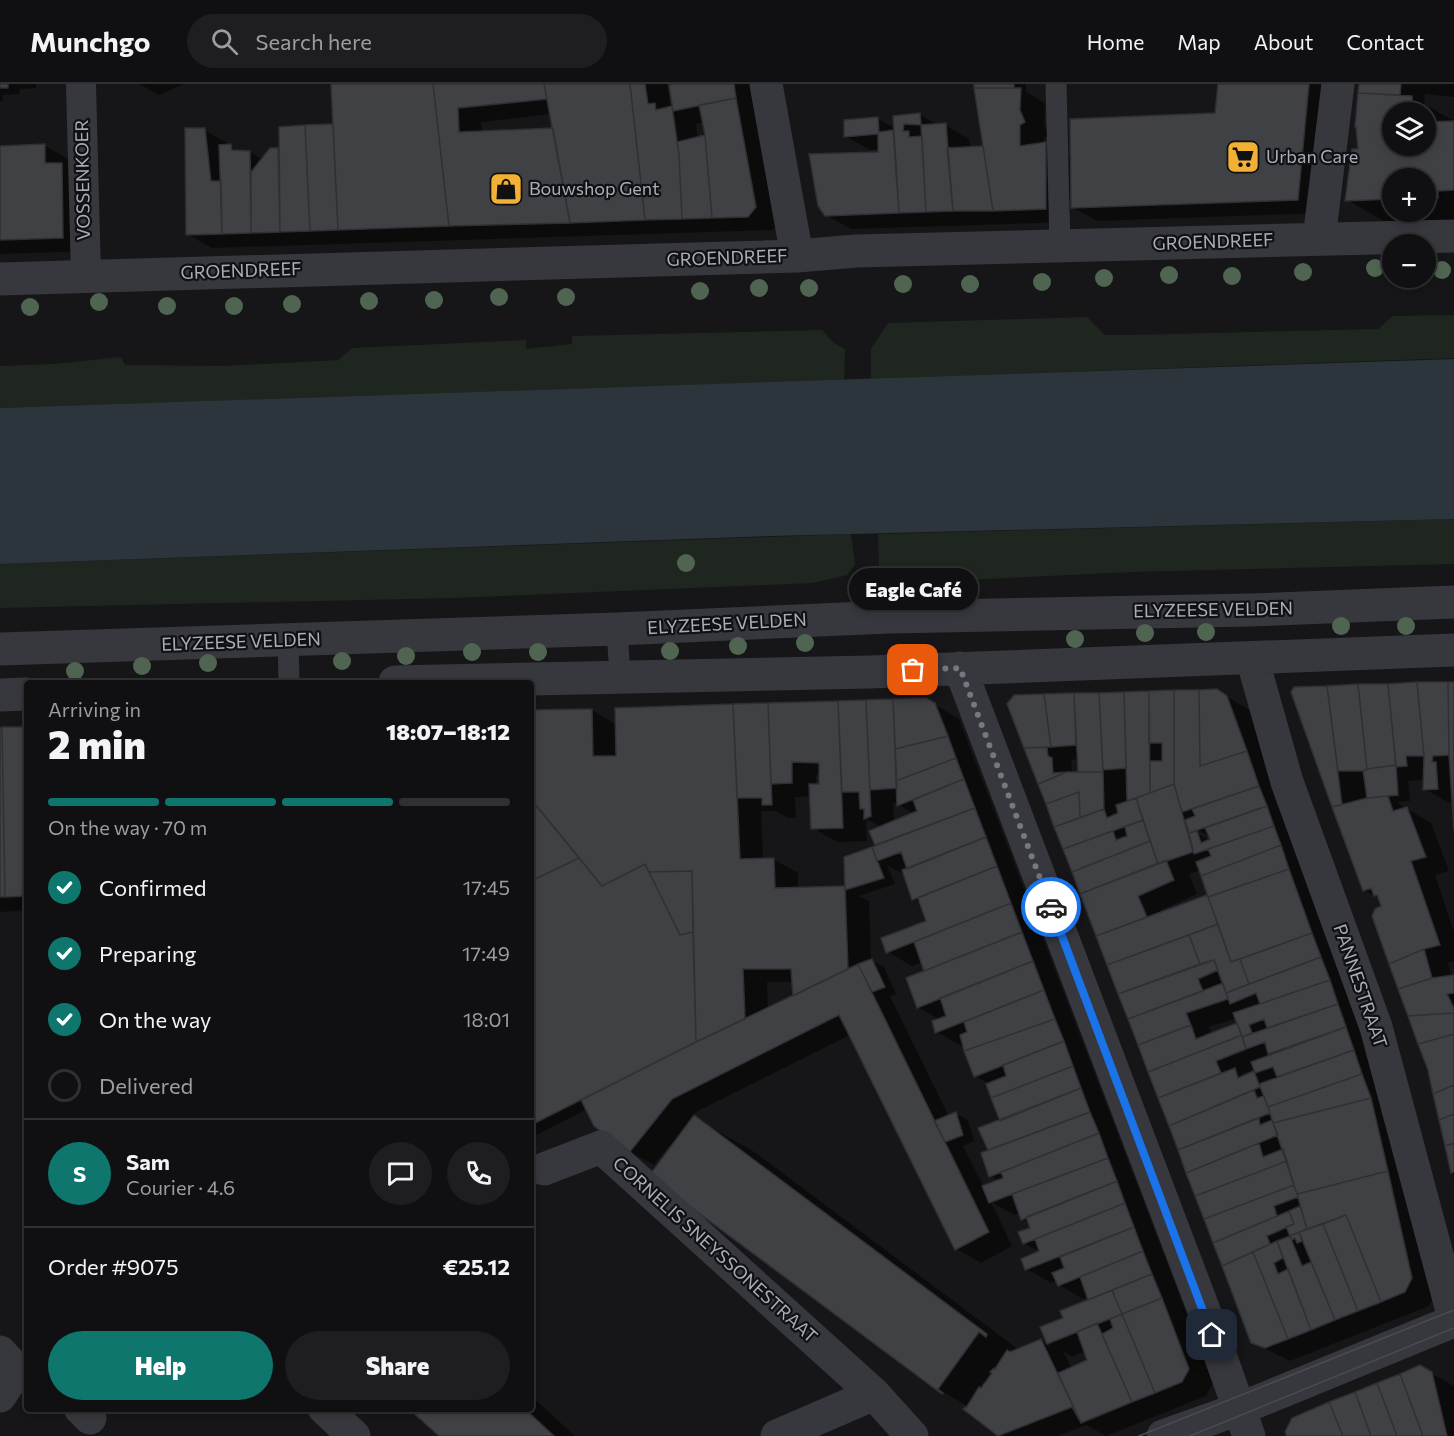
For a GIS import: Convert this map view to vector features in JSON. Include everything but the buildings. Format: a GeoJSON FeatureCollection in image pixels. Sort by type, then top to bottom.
{"type":"FeatureCollection","features":[{"type":"Feature","properties":{"kind":"street","name":"VOSSENKOER"},"geometry":{"type":"LineString","coordinates":[[81,84],[86,276]]}},
{"type":"Feature","properties":{"kind":"street"},"geometry":{"type":"LineString","coordinates":[[766,84],[797,256]]}},
{"type":"Feature","properties":{"kind":"street"},"geometry":{"type":"LineString","coordinates":[[1319,239],[1338,84]]}},
{"type":"Feature","properties":{"kind":"street","name":"GROENDREEF"},"geometry":{"type":"LineString","coordinates":[[0,279],[797,256],[856,251],[1454,236]]}},
{"type":"Feature","properties":{"kind":"street","name":"ELYZEESE VELDEN"},"geometry":{"type":"LineString","coordinates":[[0,649],[288,641],[879,618],[1251,610],[1454,602]]}},
{"type":"Feature","properties":{"kind":"street"},"geometry":{"type":"LineString","coordinates":[[470,680],[960,668],[1454,650]]}},
{"type":"Feature","properties":{"kind":"street","name":"PANNESTRAAT"},"geometry":{"type":"LineString","coordinates":[[1252,658],[1287,782],[1376,1026],[1454,1320]]}},
{"type":"Feature","properties":{"kind":"street"},"geometry":{"type":"LineString","coordinates":[[960,668],[1205,1313],[1244,1423]]}},
{"type":"Feature","properties":{"kind":"street"},"geometry":{"type":"LineString","coordinates":[[0,695],[24,694]]}},
{"type":"Feature","properties":{"kind":"street","name":"CORNELIS SNEYSSONESTRAAT"},"geometry":{"type":"LineString","coordinates":[[543,1169],[601,1147],[874,1394],[912,1436]]}},
{"type":"Feature","properties":{"kind":"street"},"geometry":{"type":"LineString","coordinates":[[1163,1436],[1244,1423],[1454,1320]]}},
{"type":"Feature","properties":{"kind":"street"},"geometry":{"type":"LineString","coordinates":[[777,1436],[874,1394]]}},
{"type":"Feature","properties":{"kind":"street"},"geometry":{"type":"LineString","coordinates":[[328,1412],[354,1436]]}},
{"type":"Feature","properties":{"kind":"lane"},"geometry":{"type":"LineString","coordinates":[[1056,84],[1060,246]]}},
{"type":"Feature","properties":{"kind":"lane"},"geometry":{"type":"LineString","coordinates":[[617,629],[620,676]]}},
{"type":"Feature","properties":{"kind":"lane"},"geometry":{"type":"LineString","coordinates":[[288,641],[289,680]]}},
{"type":"Feature","properties":{"kind":"shaded area"},"geometry":{"type":"Polygon","coordinates":[[[1454,315],[1454,358],[871,379],[871,349],[888,323],[1087,317],[1105,335],[1130,335],[1378,329],[1393,316],[1454,315]]]}},
{"type":"Feature","properties":{"kind":"shaded area"},"geometry":{"type":"Polygon","coordinates":[[[822,330],[834,343],[845,349],[844,380],[0,408],[0,366],[53,364],[121,357],[125,365],[223,366],[338,360],[352,348],[526,340],[526,349],[572,344],[572,336],[822,330]]]}},
{"type":"Feature","properties":{"kind":"shaded area"},"geometry":{"type":"Polygon","coordinates":[[[1454,359],[1454,519],[772,536],[0,564],[0,408],[1454,359]]]}},
{"type":"Feature","properties":{"kind":"shaded area"},"geometry":{"type":"Polygon","coordinates":[[[1454,519],[1454,564],[1132,572],[946,581],[903,581],[879,569],[878,534],[1454,519]]]}},
{"type":"Feature","properties":{"kind":"shaded area"},"geometry":{"type":"Polygon","coordinates":[[[851,534],[855,565],[847,575],[813,583],[453,598],[0,608],[0,564],[851,534]]]}},
{"type":"Feature","properties":{"kind":"tram line"},"geometry":{"type":"LineString","coordinates":[[1139,1436],[1454,1310]]}},
{"type":"Feature","properties":{"kind":"tram line"},"geometry":{"type":"LineString","coordinates":[[1190,1436],[1454,1328]]}},
{"type":"Feature","properties":{"kind":"way so far"},"geometry":{"type":"LineString","coordinates":[[913,670],[960,668],[1051,907]]}},
{"type":"Feature","properties":{"kind":"place","name":"Urban Care"},"geometry":{"type":"Point","coordinates":[1243,157]}},
{"type":"Feature","properties":{"kind":"place","name":"Bouwshop Gent"},"geometry":{"type":"Point","coordinates":[506,189]}},
{"type":"Feature","properties":{"kind":"place","name":"Eagle Café"},"geometry":{"type":"Point","coordinates":[913,670]}},
{"type":"Feature","properties":{"kind":"route"},"geometry":{"type":"LineString","coordinates":[[1051,907],[1212,1335]]}}]}
